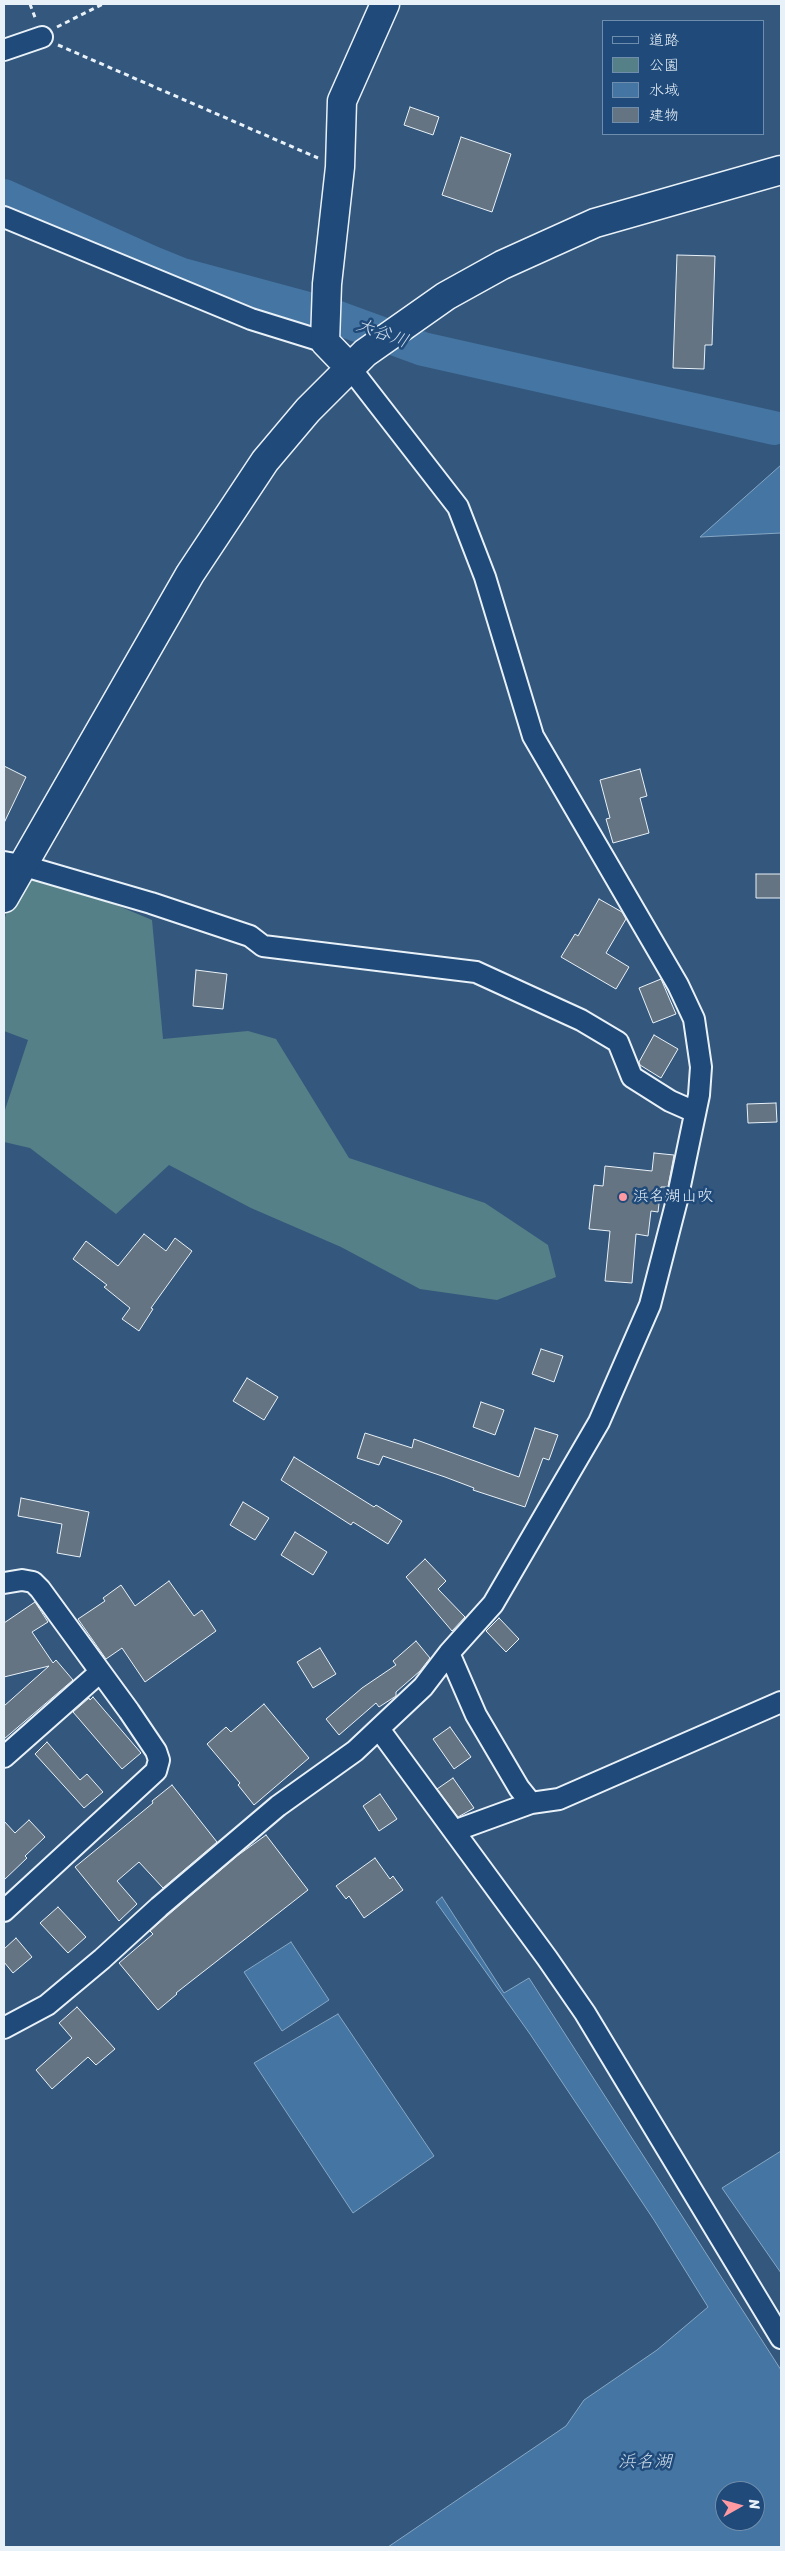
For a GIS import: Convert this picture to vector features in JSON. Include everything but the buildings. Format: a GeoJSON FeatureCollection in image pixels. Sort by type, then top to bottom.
{"type":"FeatureCollection","features":[{"type":"Feature","properties":{"kind":"street"},"geometry":{"type":"LineString","coordinates":[[325,342],[326,284],[340,167],[342,100],[385,4]]}},
{"type":"Feature","properties":{"kind":"street"},"geometry":{"type":"LineString","coordinates":[[4,50],[42,37]]}},
{"type":"Feature","properties":{"kind":"street"},"geometry":{"type":"LineString","coordinates":[[4,898],[13,864],[190,574],[265,461],[308,410],[365,353],[410,320],[502,265],[595,223],[781,170]]}},
{"type":"Feature","properties":{"kind":"street"},"geometry":{"type":"LineString","coordinates":[[4,217],[251,319],[325,342],[351,369],[458,506],[485,578],[533,736],[678,986],[694,1019],[701,1067],[695,1112],[677,1200],[650,1305],[600,1422],[493,1604],[449,1653],[423,1687],[355,1751],[278,1806],[158,1907],[102,1959],[47,2005],[4,2028]]}},
{"type":"Feature","properties":{"kind":"street"},"geometry":{"type":"LineString","coordinates":[[13,864],[250,936],[263,946],[476,972],[581,1020],[618,1042],[632,1077],[670,1101],[695,1112]]}},
{"type":"Feature","properties":{"kind":"street"},"geometry":{"type":"LineString","coordinates":[[4,1583],[22,1580],[33,1582],[156,1751],[159,1760],[156,1771],[4,1911]]}},
{"type":"Feature","properties":{"kind":"street"},"geometry":{"type":"LineString","coordinates":[[449,1653],[476,1715],[519,1788],[531,1803]]}},
{"type":"Feature","properties":{"kind":"street"},"geometry":{"type":"LineString","coordinates":[[4,1757],[99,1673]]}},
{"type":"Feature","properties":{"kind":"street"},"geometry":{"type":"LineString","coordinates":[[454,1831],[531,1803],[559,1799],[781,1702]]}},
{"type":"Feature","properties":{"kind":"street"},"geometry":{"type":"LineString","coordinates":[[380,1729],[585,2013],[781,2338]]}},
{"type":"Feature","properties":{"kind":"path"},"geometry":{"type":"LineString","coordinates":[[42,37],[103,4]]}},
{"type":"Feature","properties":{"kind":"path"},"geometry":{"type":"LineString","coordinates":[[42,37],[340,167]]}},
{"type":"Feature","properties":{"kind":"green space"},"geometry":{"type":"Polygon","coordinates":[[[21,865],[152,920],[163,1039],[248,1031],[276,1039],[349,1158],[485,1203],[548,1245],[556,1277],[497,1300],[420,1289],[341,1247],[251,1208],[169,1165],[116,1214],[30,1148],[4,1142],[4,1113],[28,1040],[4,1031],[4,921],[21,865]]]}},
{"type":"Feature","properties":{"kind":"water"},"geometry":{"type":"Polygon","coordinates":[[[781,465],[781,533],[700,537],[781,465]]]}},
{"type":"Feature","properties":{"kind":"water","name":"浜名湖"},"geometry":{"type":"Polygon","coordinates":[[[442,1897],[504,1993],[529,1978],[781,2370],[781,2547],[388,2547],[566,2426],[584,2400],[657,2350],[708,2307],[654,2220],[530,2034],[436,1902],[442,1897]]]}},
{"type":"Feature","properties":{"kind":"water"},"geometry":{"type":"Polygon","coordinates":[[[291,1942],[329,2000],[282,2031],[244,1972],[291,1942]]]}},
{"type":"Feature","properties":{"kind":"water"},"geometry":{"type":"Polygon","coordinates":[[[338,2014],[434,2156],[353,2213],[254,2063],[338,2014]]]}},
{"type":"Feature","properties":{"kind":"water"},"geometry":{"type":"Polygon","coordinates":[[[781,2151],[781,2273],[722,2188],[781,2151]]]}},
{"type":"Feature","properties":{"kind":"waterway","name":"大谷川"},"geometry":{"type":"LineString","coordinates":[[4,196],[182,275],[330,315],[423,349],[774,428]]}},
{"type":"Feature","properties":{"kind":"place","name":"浜名湖山吹"},"geometry":{"type":"Point","coordinates":[623,1197]}}]}
